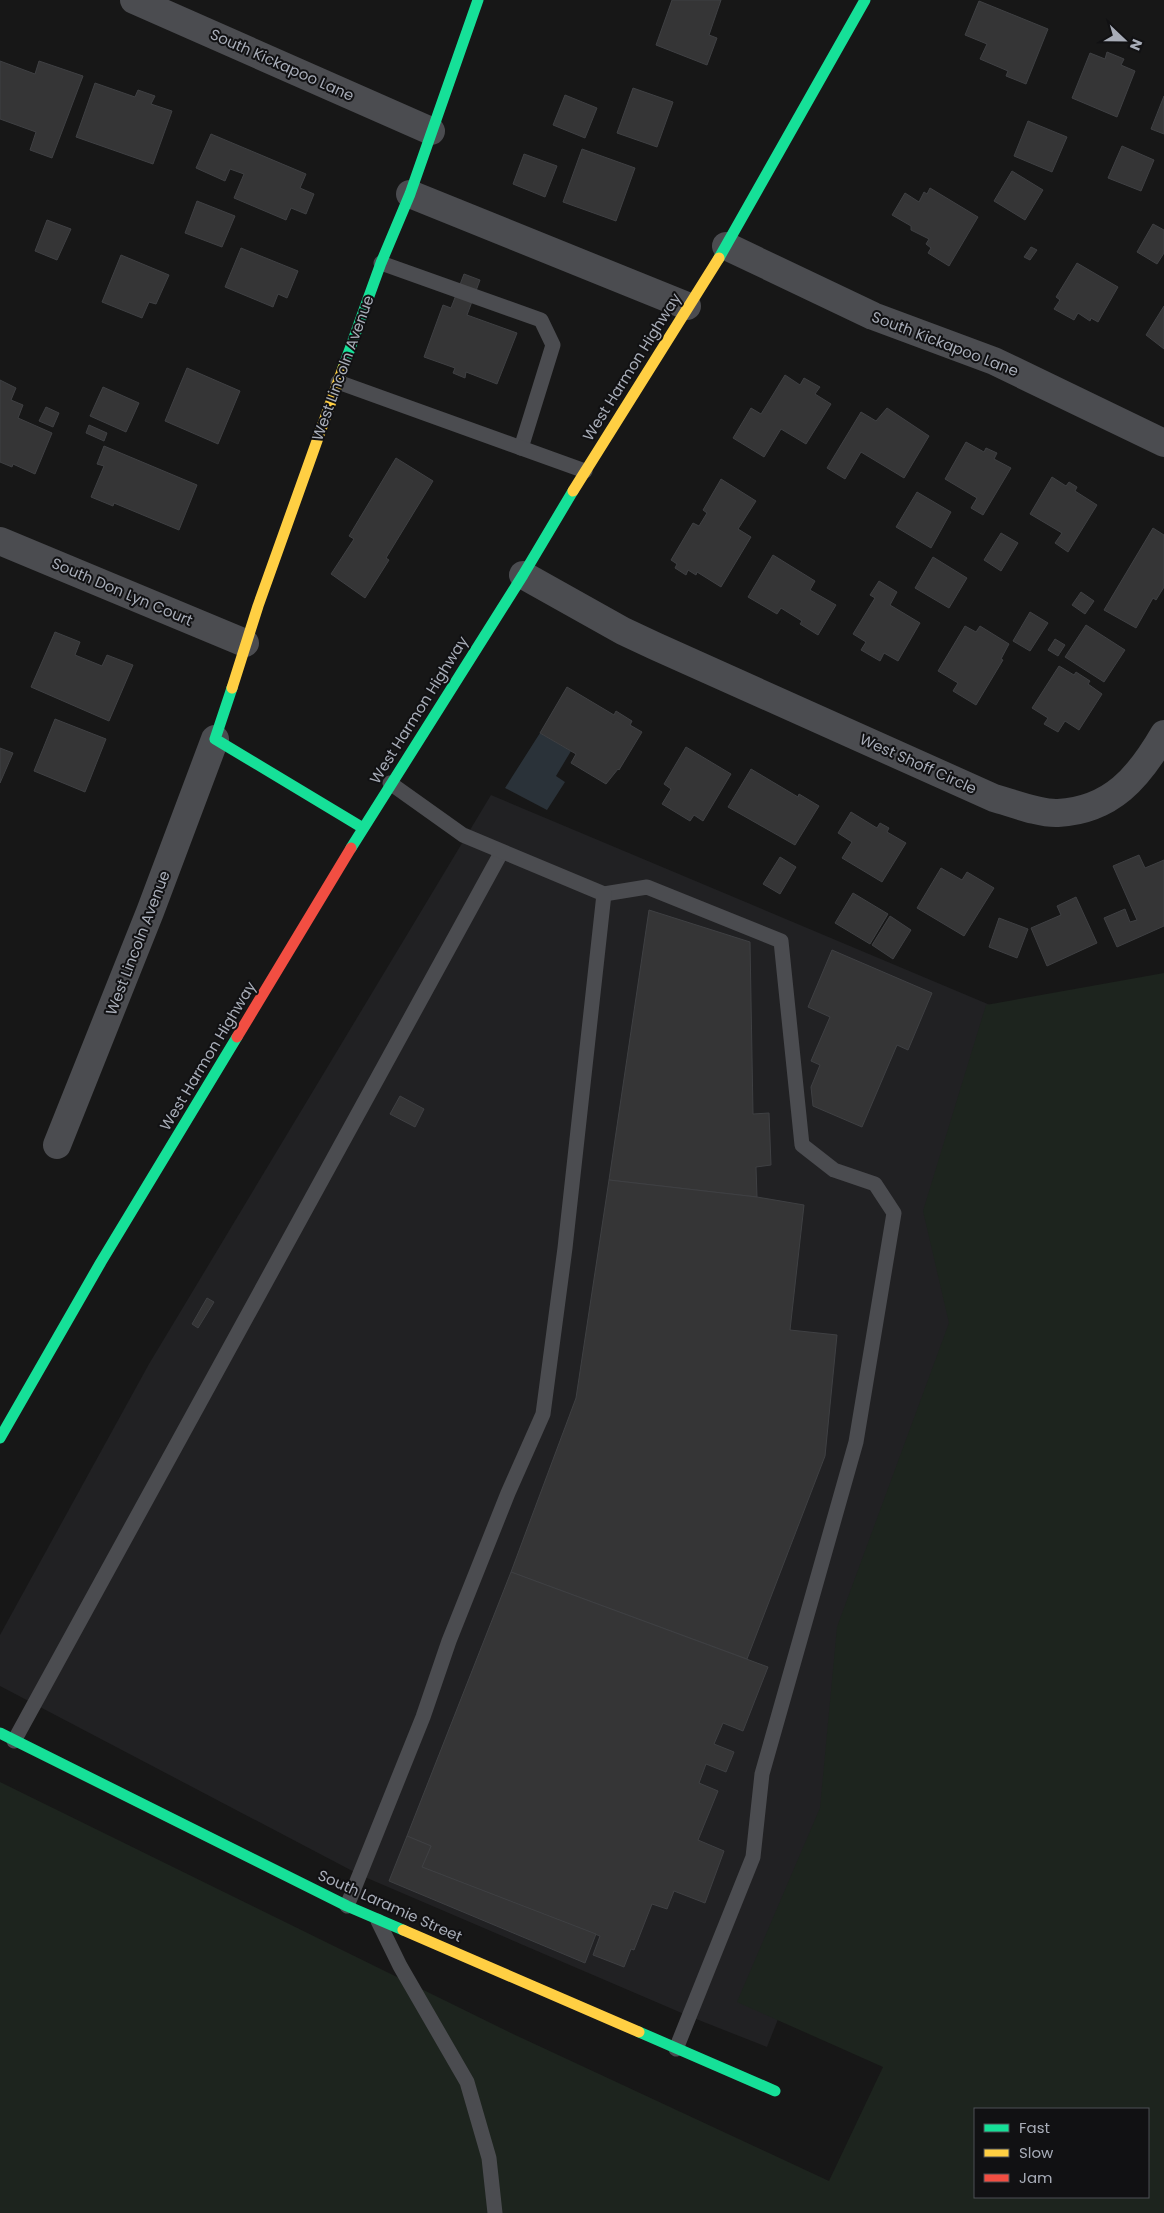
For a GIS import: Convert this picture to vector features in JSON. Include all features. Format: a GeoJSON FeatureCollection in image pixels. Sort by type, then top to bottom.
{"type":"FeatureCollection","features":[{"type":"Feature","properties":{"kind":"street","name":"South Kickapoo Lane"},"geometry":{"type":"LineString","coordinates":[[134,0],[431,130]]}},
{"type":"Feature","properties":{"kind":"street","name":"West Lincoln Avenue"},"geometry":{"type":"LineString","coordinates":[[57,1145],[130,964],[215,739],[245,643],[381,264],[410,194],[478,0]]}},
{"type":"Feature","properties":{"kind":"street","name":"West Harmon Highway"},"geometry":{"type":"LineString","coordinates":[[2,1432],[101,1262],[390,783],[522,575],[726,246],[865,0]]}},
{"type":"Feature","properties":{"kind":"street"},"geometry":{"type":"LineString","coordinates":[[410,194],[688,306]]}},
{"type":"Feature","properties":{"kind":"street","name":"South Kickapoo Lane"},"geometry":{"type":"LineString","coordinates":[[726,246],[873,316],[994,361],[1164,443]]}},
{"type":"Feature","properties":{"kind":"street","name":"South Don Lyn Court"},"geometry":{"type":"LineString","coordinates":[[0,540],[245,643]]}},
{"type":"Feature","properties":{"kind":"street","name":"West Shoff Circle"},"geometry":{"type":"LineString","coordinates":[[522,575],[623,631],[994,798],[1057,813],[1085,808],[1124,789],[1148,762],[1164,734]]}},
{"type":"Feature","properties":{"kind":"street"},"geometry":{"type":"LineString","coordinates":[[215,739],[363,828]]}},
{"type":"Feature","properties":{"kind":"street","name":"South Laramie Street"},"geometry":{"type":"LineString","coordinates":[[0,1733],[347,1906],[775,2091]]}},
{"type":"Feature","properties":{"kind":"lane"},"geometry":{"type":"LineString","coordinates":[[381,264],[541,320],[553,345],[522,448]]}},
{"type":"Feature","properties":{"kind":"lane"},"geometry":{"type":"LineString","coordinates":[[338,382],[585,471]]}},
{"type":"Feature","properties":{"kind":"lane"},"geometry":{"type":"LineString","coordinates":[[390,783],[463,835],[604,894],[647,887],[782,941],[802,1145],[834,1170],[875,1184],[894,1213],[856,1442],[762,1774],[753,1857],[676,2049]]}},
{"type":"Feature","properties":{"kind":"lane"},"geometry":{"type":"LineString","coordinates":[[14,1740],[501,852]]}},
{"type":"Feature","properties":{"kind":"lane"},"geometry":{"type":"LineString","coordinates":[[347,1906],[423,1717],[450,1641],[508,1493],[543,1414],[565,1248],[604,894]]}},
{"type":"Feature","properties":{"kind":"lane"},"geometry":{"type":"LineString","coordinates":[[377,1918],[400,1966],[467,2082],[489,2158],[495,2213]]}},
{"type":"Feature","properties":{"kind":"shaded area"},"geometry":{"type":"Polygon","coordinates":[[[540,733],[571,751],[556,776],[565,782],[547,810],[505,788],[540,733]]]}},
{"type":"Feature","properties":{"kind":"shaded area"},"geometry":{"type":"Polygon","coordinates":[[[491,795],[1152,1073],[767,2047],[691,2017],[360,1875],[0,1686],[0,1635],[149,1364],[491,795]]]}},
{"type":"Feature","properties":{"kind":"shaded area"},"geometry":{"type":"Polygon","coordinates":[[[1164,973],[1164,2213],[0,2213],[0,1782],[511,2033],[829,2181],[883,2067],[737,2002],[820,1808],[837,1627],[949,1323],[923,1211],[986,1005],[1164,973]]]}},
{"type":"Feature","properties":{"kind":"building"},"geometry":{"type":"Polygon","coordinates":[[[672,0],[721,0],[709,35],[717,38],[707,65],[656,45],[672,0]]]}},
{"type":"Feature","properties":{"kind":"building"},"geometry":{"type":"Polygon","coordinates":[[[979,1],[1048,29],[1026,84],[1006,76],[1008,71],[980,59],[987,44],[965,35],[979,1]]]}},
{"type":"Feature","properties":{"kind":"building"},"geometry":{"type":"Polygon","coordinates":[[[1107,52],[1124,59],[1121,65],[1135,71],[1117,117],[1072,98],[1090,53],[1105,59],[1107,52]]]}},
{"type":"Feature","properties":{"kind":"building"},"geometry":{"type":"Polygon","coordinates":[[[0,61],[35,74],[39,61],[83,76],[52,158],[30,150],[36,132],[0,119],[0,61]]]}},
{"type":"Feature","properties":{"kind":"building"},"geometry":{"type":"Polygon","coordinates":[[[95,83],[135,97],[138,90],[155,96],[151,104],[172,111],[153,164],[76,137],[95,83]]]}},
{"type":"Feature","properties":{"kind":"building"},"geometry":{"type":"Polygon","coordinates":[[[633,88],[673,102],[657,147],[617,133],[633,88]]]}},
{"type":"Feature","properties":{"kind":"building"},"geometry":{"type":"Polygon","coordinates":[[[565,95],[597,108],[585,138],[553,125],[565,95]]]}},
{"type":"Feature","properties":{"kind":"building"},"geometry":{"type":"Polygon","coordinates":[[[1164,96],[1164,134],[1151,129],[1164,96]]]}},
{"type":"Feature","properties":{"kind":"building"},"geometry":{"type":"Polygon","coordinates":[[[1028,121],[1067,137],[1052,172],[1014,156],[1028,121]]]}},
{"type":"Feature","properties":{"kind":"building"},"geometry":{"type":"Polygon","coordinates":[[[211,134],[306,174],[300,188],[314,194],[306,214],[291,208],[286,220],[234,198],[244,174],[230,169],[225,181],[196,168],[211,134]]]}},
{"type":"Feature","properties":{"kind":"building"},"geometry":{"type":"Polygon","coordinates":[[[1122,146],[1154,160],[1141,191],[1108,178],[1122,146]]]}},
{"type":"Feature","properties":{"kind":"building"},"geometry":{"type":"Polygon","coordinates":[[[582,149],[635,168],[616,221],[563,202],[582,149]]]}},
{"type":"Feature","properties":{"kind":"building"},"geometry":{"type":"Polygon","coordinates":[[[524,154],[557,166],[545,197],[513,184],[524,154]]]}},
{"type":"Feature","properties":{"kind":"building"},"geometry":{"type":"Polygon","coordinates":[[[1012,171],[1043,190],[1025,220],[994,201],[1012,171]]]}},
{"type":"Feature","properties":{"kind":"building"},"geometry":{"type":"Polygon","coordinates":[[[930,188],[978,217],[949,266],[928,253],[931,248],[926,244],[929,239],[911,230],[911,226],[892,215],[905,193],[919,202],[924,192],[927,194],[930,188]]]}},
{"type":"Feature","properties":{"kind":"building"},"geometry":{"type":"Polygon","coordinates":[[[197,201],[235,216],[222,247],[185,233],[197,201]]]}},
{"type":"Feature","properties":{"kind":"building"},"geometry":{"type":"Polygon","coordinates":[[[47,220],[71,229],[57,260],[35,251],[47,220]]]}},
{"type":"Feature","properties":{"kind":"building"},"geometry":{"type":"Polygon","coordinates":[[[1153,224],[1164,230],[1164,253],[1157,264],[1137,252],[1153,224]]]}},
{"type":"Feature","properties":{"kind":"building"},"geometry":{"type":"Polygon","coordinates":[[[1031,247],[1037,250],[1030,260],[1024,257],[1031,247]]]}},
{"type":"Feature","properties":{"kind":"building"},"geometry":{"type":"Polygon","coordinates":[[[241,248],[298,271],[287,298],[278,294],[273,307],[225,287],[241,248]]]}},
{"type":"Feature","properties":{"kind":"building"},"geometry":{"type":"Polygon","coordinates":[[[121,255],[169,275],[156,304],[149,302],[142,318],[102,302],[121,255]]]}},
{"type":"Feature","properties":{"kind":"building"},"geometry":{"type":"Polygon","coordinates":[[[1077,263],[1118,287],[1098,322],[1091,318],[1090,321],[1078,313],[1074,320],[1054,309],[1060,300],[1056,297],[1077,263]]]}},
{"type":"Feature","properties":{"kind":"building"},"geometry":{"type":"Polygon","coordinates":[[[464,274],[480,280],[467,315],[517,333],[497,384],[466,372],[465,378],[453,373],[455,368],[424,357],[443,305],[451,308],[464,274]]]}},
{"type":"Feature","properties":{"kind":"building"},"geometry":{"type":"Polygon","coordinates":[[[1164,306],[1164,349],[1146,335],[1164,306]]]}},
{"type":"Feature","properties":{"kind":"building"},"geometry":{"type":"Polygon","coordinates":[[[187,368],[240,391],[218,444],[165,421],[187,368]]]}},
{"type":"Feature","properties":{"kind":"building"},"geometry":{"type":"Polygon","coordinates":[[[785,375],[800,385],[804,378],[820,387],[815,394],[831,404],[806,444],[781,429],[764,457],[733,438],[751,408],[761,414],[785,375]]]}},
{"type":"Feature","properties":{"kind":"building"},"geometry":{"type":"Polygon","coordinates":[[[0,380],[16,388],[11,400],[23,405],[18,418],[52,433],[35,474],[13,464],[12,467],[0,462],[0,380]]]}},
{"type":"Feature","properties":{"kind":"building"},"geometry":{"type":"Polygon","coordinates":[[[103,387],[139,403],[126,432],[90,416],[103,387]]]}},
{"type":"Feature","properties":{"kind":"building"},"geometry":{"type":"Polygon","coordinates":[[[46,407],[59,413],[53,427],[39,421],[46,407]]]}},
{"type":"Feature","properties":{"kind":"building"},"geometry":{"type":"Polygon","coordinates":[[[887,408],[929,436],[904,478],[861,452],[845,479],[827,468],[861,412],[876,421],[887,408]]]}},
{"type":"Feature","properties":{"kind":"building"},"geometry":{"type":"Polygon","coordinates":[[[89,425],[107,433],[104,441],[86,433],[89,425]]]}},
{"type":"Feature","properties":{"kind":"building"},"geometry":{"type":"Polygon","coordinates":[[[966,442],[984,452],[986,448],[997,453],[994,459],[1011,468],[983,515],[971,508],[977,498],[945,479],[966,442]]]}},
{"type":"Feature","properties":{"kind":"building"},"geometry":{"type":"Polygon","coordinates":[[[104,446],[197,485],[179,530],[114,503],[113,506],[91,497],[104,466],[97,464],[104,446]]]}},
{"type":"Feature","properties":{"kind":"building"},"geometry":{"type":"Polygon","coordinates":[[[396,458],[433,481],[386,558],[389,560],[365,598],[331,574],[354,539],[349,536],[396,458]]]}},
{"type":"Feature","properties":{"kind":"building"},"geometry":{"type":"Polygon","coordinates":[[[1052,477],[1066,486],[1069,482],[1077,487],[1075,491],[1097,505],[1068,552],[1055,543],[1062,533],[1030,514],[1052,477]]]}},
{"type":"Feature","properties":{"kind":"building"},"geometry":{"type":"Polygon","coordinates":[[[721,479],[756,501],[738,529],[751,537],[721,587],[697,572],[696,575],[688,570],[686,575],[675,568],[677,564],[671,560],[693,523],[699,526],[707,513],[703,510],[721,479]]]}},
{"type":"Feature","properties":{"kind":"building"},"geometry":{"type":"Polygon","coordinates":[[[917,492],[951,512],[931,548],[896,527],[917,492]]]}},
{"type":"Feature","properties":{"kind":"building"},"geometry":{"type":"Polygon","coordinates":[[[1153,528],[1164,535],[1164,587],[1156,600],[1153,598],[1136,628],[1104,610],[1153,528]]]}},
{"type":"Feature","properties":{"kind":"building"},"geometry":{"type":"Polygon","coordinates":[[[1001,533],[1018,543],[1001,571],[984,560],[1001,533]]]}},
{"type":"Feature","properties":{"kind":"building"},"geometry":{"type":"Polygon","coordinates":[[[773,555],[815,581],[810,590],[836,605],[818,635],[800,624],[802,621],[781,608],[777,614],[748,597],[773,555]]]}},
{"type":"Feature","properties":{"kind":"building"},"geometry":{"type":"Polygon","coordinates":[[[933,557],[967,578],[949,608],[915,588],[933,557]]]}},
{"type":"Feature","properties":{"kind":"building"},"geometry":{"type":"Polygon","coordinates":[[[879,581],[897,592],[890,605],[920,623],[898,661],[884,653],[880,661],[861,650],[866,642],[853,634],[875,598],[870,595],[879,581]]]}},
{"type":"Feature","properties":{"kind":"building"},"geometry":{"type":"Polygon","coordinates":[[[1081,592],[1094,601],[1085,614],[1072,605],[1081,592]]]}},
{"type":"Feature","properties":{"kind":"building"},"geometry":{"type":"Polygon","coordinates":[[[1030,612],[1048,623],[1030,651],[1013,641],[1030,612]]]}},
{"type":"Feature","properties":{"kind":"building"},"geometry":{"type":"Polygon","coordinates":[[[1086,625],[1125,650],[1104,682],[1065,657],[1086,625]]]}},
{"type":"Feature","properties":{"kind":"building"},"geometry":{"type":"Polygon","coordinates":[[[965,626],[976,632],[980,626],[1009,644],[1001,659],[1003,660],[976,705],[953,691],[958,683],[938,671],[965,626]]]}},
{"type":"Feature","properties":{"kind":"building"},"geometry":{"type":"Polygon","coordinates":[[[55,632],[80,642],[75,655],[102,666],[107,655],[133,665],[109,721],[31,687],[55,632]]]}},
{"type":"Feature","properties":{"kind":"building"},"geometry":{"type":"Polygon","coordinates":[[[1055,639],[1065,645],[1058,656],[1048,650],[1055,639]]]}},
{"type":"Feature","properties":{"kind":"building"},"geometry":{"type":"Polygon","coordinates":[[[1059,666],[1074,675],[1076,672],[1090,681],[1088,684],[1102,694],[1079,730],[1065,721],[1058,732],[1044,724],[1048,718],[1032,708],[1059,666]]]}},
{"type":"Feature","properties":{"kind":"building"},"geometry":{"type":"Polygon","coordinates":[[[567,687],[614,715],[616,711],[632,721],[630,725],[642,732],[619,770],[606,784],[571,763],[576,754],[540,733],[567,687]]]}},
{"type":"Feature","properties":{"kind":"building"},"geometry":{"type":"Polygon","coordinates":[[[55,719],[106,739],[85,792],[34,771],[55,719]]]}},
{"type":"Feature","properties":{"kind":"building"},"geometry":{"type":"Polygon","coordinates":[[[686,747],[731,774],[703,821],[694,815],[690,821],[662,804],[671,789],[664,784],[686,747]]]}},
{"type":"Feature","properties":{"kind":"building"},"geometry":{"type":"Polygon","coordinates":[[[0,748],[13,753],[0,783],[0,748]]]}},
{"type":"Feature","properties":{"kind":"building"},"geometry":{"type":"Polygon","coordinates":[[[751,769],[798,797],[799,794],[819,806],[795,845],[728,807],[751,769]]]}},
{"type":"Feature","properties":{"kind":"building"},"geometry":{"type":"Polygon","coordinates":[[[851,812],[877,828],[880,823],[889,828],[887,832],[906,843],[882,882],[842,858],[852,842],[838,833],[851,812]]]}},
{"type":"Feature","properties":{"kind":"building"},"geometry":{"type":"Polygon","coordinates":[[[1139,855],[1145,868],[1164,860],[1164,926],[1117,947],[1104,918],[1125,909],[1130,922],[1137,920],[1113,866],[1139,855]]]}},
{"type":"Feature","properties":{"kind":"building"},"geometry":{"type":"Polygon","coordinates":[[[780,857],[796,867],[780,894],[763,884],[780,857]]]}},
{"type":"Feature","properties":{"kind":"building"},"geometry":{"type":"Polygon","coordinates":[[[941,868],[962,880],[967,872],[994,888],[964,936],[917,908],[941,868]]]}},
{"type":"Feature","properties":{"kind":"building"},"geometry":{"type":"Polygon","coordinates":[[[853,893],[888,914],[870,944],[835,923],[853,893]]]}},
{"type":"Feature","properties":{"kind":"building"},"geometry":{"type":"Polygon","coordinates":[[[1076,897],[1097,943],[1047,966],[1031,928],[1061,915],[1057,906],[1076,897]]]}},
{"type":"Feature","properties":{"kind":"building"},"geometry":{"type":"Polygon","coordinates":[[[649,910],[750,942],[753,1114],[769,1113],[771,1165],[756,1167],[757,1197],[609,1180],[649,910]]]}},
{"type":"Feature","properties":{"kind":"building"},"geometry":{"type":"Polygon","coordinates":[[[890,916],[911,930],[893,959],[872,945],[890,916]]]}},
{"type":"Feature","properties":{"kind":"building"},"geometry":{"type":"Polygon","coordinates":[[[999,918],[1028,929],[1017,958],[989,947],[999,918]]]}},
{"type":"Feature","properties":{"kind":"building"},"geometry":{"type":"Polygon","coordinates":[[[832,950],[932,993],[908,1050],[897,1045],[862,1127],[813,1106],[811,1087],[820,1065],[811,1061],[830,1017],[808,1007],[832,950]]]}},
{"type":"Feature","properties":{"kind":"building"},"geometry":{"type":"Polygon","coordinates":[[[400,1096],[424,1109],[415,1127],[390,1114],[400,1096]]]}},
{"type":"Feature","properties":{"kind":"building"},"geometry":{"type":"Polygon","coordinates":[[[609,1180],[757,1197],[804,1205],[790,1330],[837,1335],[825,1456],[747,1659],[511,1572],[576,1398],[609,1180]]]}},
{"type":"Feature","properties":{"kind":"building"},"geometry":{"type":"Polygon","coordinates":[[[207,1298],[214,1302],[198,1328],[192,1324],[207,1298]]]}},
{"type":"Feature","properties":{"kind":"building"},"geometry":{"type":"Polygon","coordinates":[[[511,1572],[768,1667],[743,1731],[723,1723],[714,1744],[734,1752],[726,1772],[706,1764],[699,1783],[718,1791],[698,1840],[724,1851],[705,1903],[674,1891],[667,1909],[652,1904],[634,1950],[631,1949],[624,1967],[593,1955],[600,1936],[422,1867],[431,1846],[407,1836],[511,1572]]]}},
{"type":"Feature","properties":{"kind":"building"},"geometry":{"type":"Polygon","coordinates":[[[407,1836],[431,1846],[422,1867],[596,1934],[585,1963],[389,1881],[407,1836]]]}},
{"type":"Feature","properties":{"kind":"traffic: fast"},"geometry":{"type":"LineString","coordinates":[[343,368],[381,263],[410,194],[478,0]]}},
{"type":"Feature","properties":{"kind":"traffic: fast"},"geometry":{"type":"LineString","coordinates":[[719,258],[865,0]]}},
{"type":"Feature","properties":{"kind":"traffic: fast"},"geometry":{"type":"LineString","coordinates":[[351,848],[523,575],[573,491]]}},
{"type":"Feature","properties":{"kind":"traffic: fast"},"geometry":{"type":"LineString","coordinates":[[232,688],[215,739],[363,828]]}},
{"type":"Feature","properties":{"kind":"traffic: fast"},"geometry":{"type":"LineString","coordinates":[[0,1438],[101,1262],[237,1037]]}},
{"type":"Feature","properties":{"kind":"traffic: fast"},"geometry":{"type":"LineString","coordinates":[[0,1733],[347,1906],[403,1930]]}},
{"type":"Feature","properties":{"kind":"traffic: fast"},"geometry":{"type":"LineString","coordinates":[[639,2032],[775,2091]]}},
{"type":"Feature","properties":{"kind":"traffic: slow"},"geometry":{"type":"LineString","coordinates":[[573,491],[719,258]]}},
{"type":"Feature","properties":{"kind":"traffic: slow"},"geometry":{"type":"LineString","coordinates":[[232,688],[258,606],[343,368]]}},
{"type":"Feature","properties":{"kind":"traffic: slow"},"geometry":{"type":"LineString","coordinates":[[403,1930],[639,2032]]}},
{"type":"Feature","properties":{"kind":"traffic: jam"},"geometry":{"type":"LineString","coordinates":[[237,1037],[351,848]]}}]}
